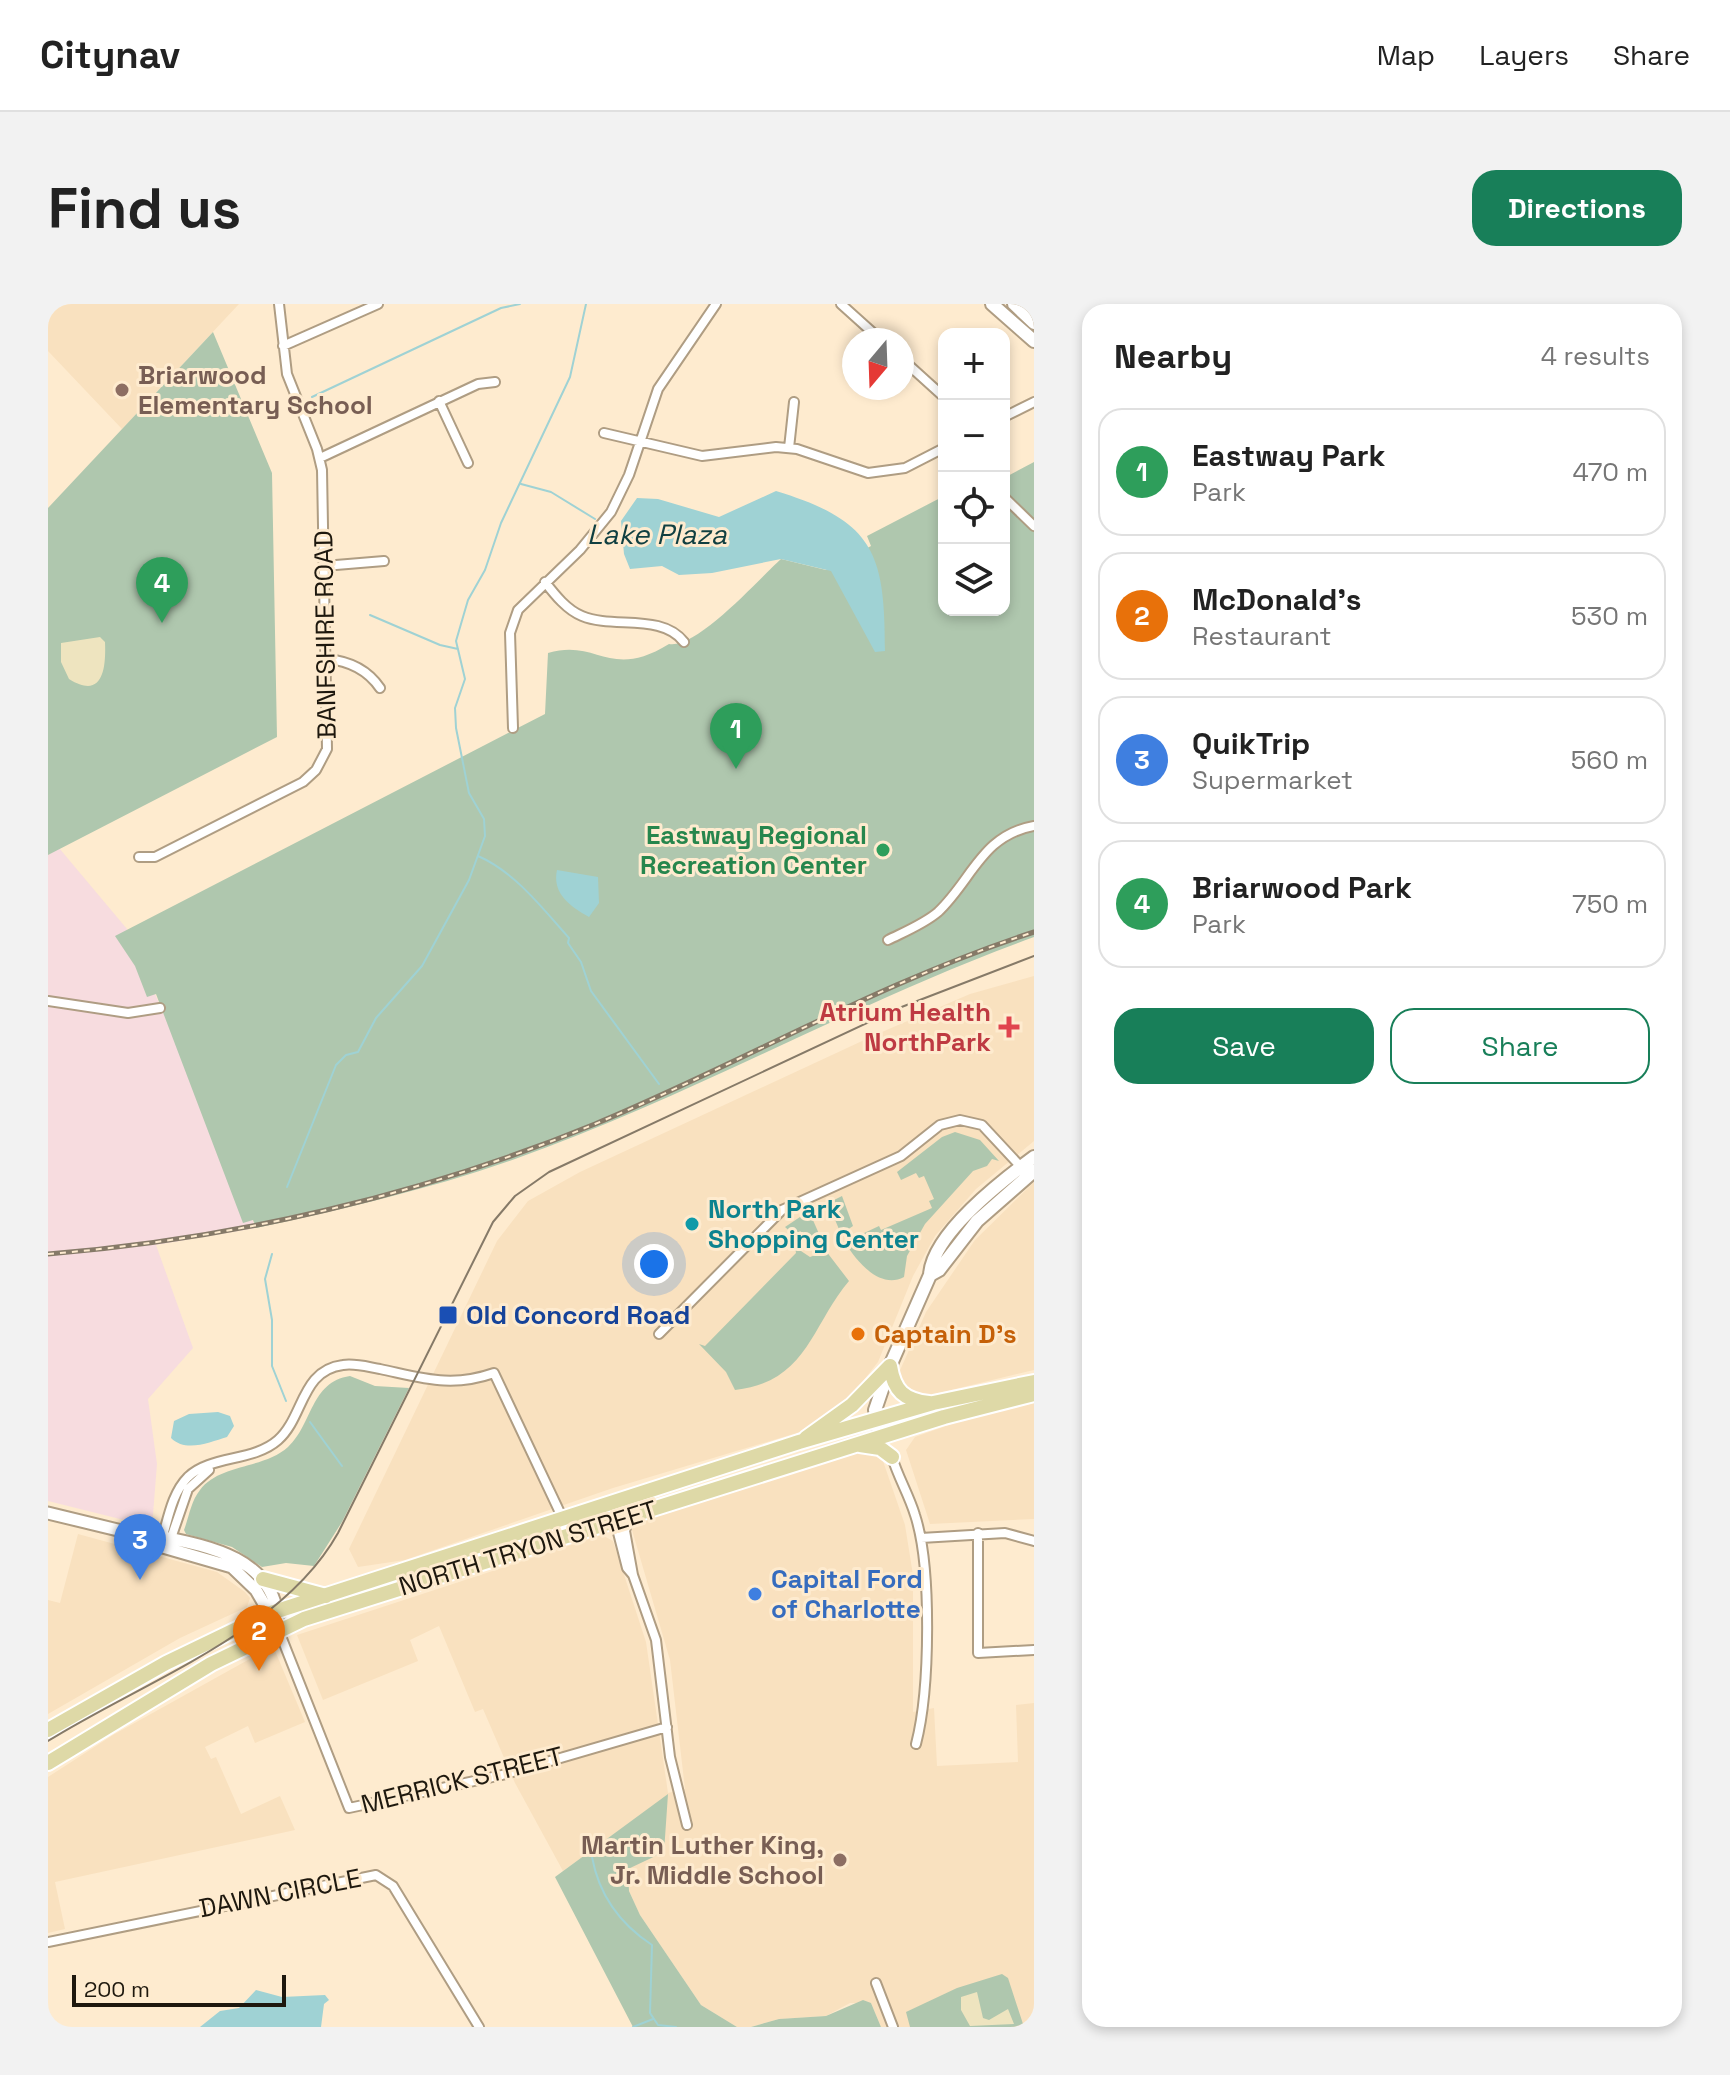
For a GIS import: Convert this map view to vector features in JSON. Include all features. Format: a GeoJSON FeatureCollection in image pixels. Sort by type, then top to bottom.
{"type":"FeatureCollection","features":[{"type":"Feature","properties":{"kind":"main road"},"geometry":{"type":"LineString","coordinates":[[992,304],[1034,341]]}},
{"type":"Feature","properties":{"kind":"main road"},"geometry":{"type":"LineString","coordinates":[[1014,304],[1034,323]]}},
{"type":"Feature","properties":{"kind":"main road"},"geometry":{"type":"LineString","coordinates":[[880,1437],[876,1405],[913,1308],[930,1275],[939,1270],[977,1221],[1028,1171],[1034,1157]]}},
{"type":"Feature","properties":{"kind":"main road"},"geometry":{"type":"LineString","coordinates":[[889,1369],[894,1384],[903,1396],[933,1403]]}},
{"type":"Feature","properties":{"kind":"main road"},"geometry":{"type":"LineString","coordinates":[[799,1442],[838,1417],[889,1369]]}},
{"type":"Feature","properties":{"kind":"main road","name":"NORTH TRYON STREET"},"geometry":{"type":"LineString","coordinates":[[48,1730],[166,1663],[272,1612],[330,1597],[799,1442],[933,1403],[1034,1382]]}},
{"type":"Feature","properties":{"kind":"main road","name":"NORTH TRYON STREET"},"geometry":{"type":"LineString","coordinates":[[48,1763],[198,1671],[279,1630],[373,1596],[880,1437],[1034,1394]]}},
{"type":"Feature","properties":{"kind":"main road"},"geometry":{"type":"LineString","coordinates":[[855,1445],[880,1448],[892,1457],[894,1442],[903,1430]]}},
{"type":"Feature","properties":{"kind":"main road"},"geometry":{"type":"LineString","coordinates":[[615,1521],[622,1510],[681,1481]]}},
{"type":"Feature","properties":{"kind":"main road"},"geometry":{"type":"LineString","coordinates":[[263,1579],[330,1597]]}},
{"type":"Feature","properties":{"kind":"street","name":"BANFSHIRE ROAD"},"geometry":{"type":"LineString","coordinates":[[139,857],[155,857],[303,782],[316,770],[328,738],[320,458],[290,385],[279,304]]}},
{"type":"Feature","properties":{"kind":"street"},"geometry":{"type":"LineString","coordinates":[[283,346],[378,304]]}},
{"type":"Feature","properties":{"kind":"street"},"geometry":{"type":"LineString","coordinates":[[513,728],[512,623],[524,602],[580,550],[611,512],[629,475],[658,389],[716,304]]}},
{"type":"Feature","properties":{"kind":"street"},"geometry":{"type":"LineString","coordinates":[[841,304],[868,328]]}},
{"type":"Feature","properties":{"kind":"street"},"geometry":{"type":"LineString","coordinates":[[914,370],[938,392]]}},
{"type":"Feature","properties":{"kind":"street"},"geometry":{"type":"LineString","coordinates":[[320,458],[478,384],[495,382]]}},
{"type":"Feature","properties":{"kind":"street"},"geometry":{"type":"LineString","coordinates":[[439,401],[468,463]]}},
{"type":"Feature","properties":{"kind":"street"},"geometry":{"type":"LineString","coordinates":[[789,448],[794,402]]}},
{"type":"Feature","properties":{"kind":"street"},"geometry":{"type":"LineString","coordinates":[[1010,414],[1034,402]]}},
{"type":"Feature","properties":{"kind":"street"},"geometry":{"type":"LineString","coordinates":[[604,433],[702,456],[789,448],[877,474],[905,468],[938,451]]}},
{"type":"Feature","properties":{"kind":"street"},"geometry":{"type":"LineString","coordinates":[[1010,503],[1034,526]]}},
{"type":"Feature","properties":{"kind":"street"},"geometry":{"type":"LineString","coordinates":[[324,566],[384,561]]}},
{"type":"Feature","properties":{"kind":"street"},"geometry":{"type":"LineString","coordinates":[[545,582],[578,614],[599,621],[665,628],[684,642]]}},
{"type":"Feature","properties":{"kind":"street"},"geometry":{"type":"LineString","coordinates":[[327,659],[355,665],[380,688]]}},
{"type":"Feature","properties":{"kind":"street"},"geometry":{"type":"LineString","coordinates":[[888,940],[937,913],[991,845],[1007,834],[1034,826]]}},
{"type":"Feature","properties":{"kind":"street"},"geometry":{"type":"LineString","coordinates":[[48,1001],[128,1013],[160,1008]]}},
{"type":"Feature","properties":{"kind":"street"},"geometry":{"type":"LineString","coordinates":[[659,1334],[782,1210],[901,1156],[940,1125],[960,1120],[982,1125],[1028,1171]]}},
{"type":"Feature","properties":{"kind":"street"},"geometry":{"type":"LineString","coordinates":[[165,1542],[188,1489],[212,1466],[275,1442],[288,1427],[311,1383],[335,1366],[352,1364],[457,1383],[494,1373],[564,1520]]}},
{"type":"Feature","properties":{"kind":"street"},"geometry":{"type":"LineString","coordinates":[[892,1457],[921,1538],[925,1630],[923,1705],[916,1744]]}},
{"type":"Feature","properties":{"kind":"street"},"geometry":{"type":"LineString","coordinates":[[48,1513],[165,1542],[227,1553],[263,1579],[279,1630]]}},
{"type":"Feature","properties":{"kind":"street"},"geometry":{"type":"LineString","coordinates":[[630,1517],[625,1531],[633,1575],[658,1651],[670,1757],[687,1825]]}},
{"type":"Feature","properties":{"kind":"street"},"geometry":{"type":"LineString","coordinates":[[615,1521],[627,1568],[633,1575]]}},
{"type":"Feature","properties":{"kind":"street"},"geometry":{"type":"LineString","coordinates":[[978,1533],[978,1653],[1034,1650]]}},
{"type":"Feature","properties":{"kind":"street"},"geometry":{"type":"LineString","coordinates":[[921,1538],[1005,1533],[1034,1541]]}},
{"type":"Feature","properties":{"kind":"street"},"geometry":{"type":"LineString","coordinates":[[165,1542],[232,1567],[251,1583],[272,1612]]}},
{"type":"Feature","properties":{"kind":"street","name":"MERRICK STREET"},"geometry":{"type":"LineString","coordinates":[[279,1630],[349,1808],[502,1775],[667,1727]]}},
{"type":"Feature","properties":{"kind":"street","name":"DAWN CIRCLE"},"geometry":{"type":"LineString","coordinates":[[48,1942],[376,1875],[393,1886],[479,2027]]}},
{"type":"Feature","properties":{"kind":"street"},"geometry":{"type":"LineString","coordinates":[[876,1983],[893,2027]]}},
{"type":"Feature","properties":{"kind":"shaded area","name":"Briarwood Elementary School"},"geometry":{"type":"Polygon","coordinates":[[[48,304],[239,304],[122,429],[48,351],[48,304]]]}},
{"type":"Feature","properties":{"kind":"shaded area"},"geometry":{"type":"Polygon","coordinates":[[[59,848],[127,929],[256,1228],[156,1245],[193,1348],[148,1399],[157,1464],[152,1527],[48,1501],[48,855],[59,848]]]}},
{"type":"Feature","properties":{"kind":"shaded area"},"geometry":{"type":"Polygon","coordinates":[[[1034,976],[1034,1141],[976,1189],[935,1236],[913,1276],[878,1362],[845,1404],[822,1422],[800,1432],[613,1488],[405,1560],[358,1567],[349,1549],[497,1241],[528,1201],[580,1172],[875,1035],[970,994],[1034,976]]]}},
{"type":"Feature","properties":{"kind":"shaded area"},"geometry":{"type":"Polygon","coordinates":[[[1034,1182],[1034,1370],[918,1398],[897,1377],[926,1312],[975,1240],[1034,1182]]]}},
{"type":"Feature","properties":{"kind":"shaded area"},"geometry":{"type":"Polygon","coordinates":[[[1034,1403],[1034,1519],[930,1524],[906,1450],[915,1437],[974,1416],[1034,1403]]]}},
{"type":"Feature","properties":{"kind":"shaded area"},"geometry":{"type":"Polygon","coordinates":[[[866,1449],[883,1461],[905,1525],[913,1575],[913,1712],[934,1708],[937,1766],[1018,1762],[1016,1705],[1034,1703],[1034,2027],[881,2027],[871,2003],[850,2003],[826,2016],[779,2019],[751,2027],[737,2027],[701,2005],[640,1915],[629,1891],[628,1869],[668,1795],[563,1871],[515,1783],[483,1709],[475,1712],[439,1626],[410,1640],[418,1661],[323,1700],[297,1635],[602,1535],[613,1541],[646,1642],[668,1793],[685,1789],[670,1660],[632,1530],[634,1523],[866,1449]]]}},
{"type":"Feature","properties":{"kind":"shaded area"},"geometry":{"type":"Polygon","coordinates":[[[78,1534],[217,1572],[245,1592],[250,1598],[247,1607],[180,1638],[48,1714],[48,1600],[60,1603],[78,1534]]]}},
{"type":"Feature","properties":{"kind":"shaded area"},"geometry":{"type":"Polygon","coordinates":[[[273,1646],[305,1722],[255,1743],[248,1726],[205,1747],[211,1759],[216,1757],[241,1814],[280,1796],[295,1830],[55,1882],[65,1929],[48,1933],[48,1777],[113,1735],[273,1646]]]}},
{"type":"Feature","properties":{"kind":"green space"},"geometry":{"type":"Polygon","coordinates":[[[213,332],[272,473],[277,737],[48,855],[48,508],[213,332]]]}},
{"type":"Feature","properties":{"kind":"green space"},"geometry":{"type":"Polygon","coordinates":[[[1034,462],[1034,937],[903,990],[646,1107],[515,1159],[419,1189],[322,1213],[256,1228],[253,1220],[243,1223],[156,994],[147,997],[135,966],[115,936],[545,714],[548,653],[580,650],[632,659],[669,644],[681,643],[711,625],[781,559],[826,570],[871,546],[867,536],[938,499],[938,616],[1010,616],[1010,475],[1034,462]]]}},
{"type":"Feature","properties":{"kind":"green space"},"geometry":{"type":"Polygon","coordinates":[[[955,1132],[980,1140],[999,1161],[992,1159],[987,1166],[973,1171],[925,1224],[907,1256],[904,1277],[886,1280],[878,1277],[862,1265],[845,1242],[879,1226],[881,1230],[932,1208],[929,1201],[934,1199],[924,1176],[919,1178],[916,1173],[901,1180],[897,1172],[942,1137],[955,1132]]]}},
{"type":"Feature","properties":{"kind":"green space"},"geometry":{"type":"Polygon","coordinates":[[[842,1196],[853,1226],[841,1234],[828,1203],[842,1196]]]}},
{"type":"Feature","properties":{"kind":"green space"},"geometry":{"type":"Polygon","coordinates":[[[809,1211],[823,1243],[810,1248],[807,1246],[811,1241],[800,1231],[795,1236],[785,1227],[809,1211]]]}},
{"type":"Feature","properties":{"kind":"green space"},"geometry":{"type":"Polygon","coordinates":[[[795,1247],[810,1257],[826,1251],[849,1281],[793,1364],[759,1385],[735,1390],[726,1372],[699,1344],[705,1346],[796,1253],[795,1247]]]}},
{"type":"Feature","properties":{"kind":"green space"},"geometry":{"type":"Polygon","coordinates":[[[350,1376],[375,1386],[409,1388],[342,1522],[314,1566],[286,1563],[262,1567],[232,1547],[186,1534],[184,1530],[194,1499],[208,1482],[218,1475],[267,1459],[288,1447],[303,1427],[319,1395],[327,1386],[350,1376]]]}},
{"type":"Feature","properties":{"kind":"green space"},"geometry":{"type":"Polygon","coordinates":[[[668,1794],[664,1852],[628,1869],[629,1891],[640,1915],[701,2005],[737,2027],[633,2027],[555,1877],[668,1794]]]}},
{"type":"Feature","properties":{"kind":"green space"},"geometry":{"type":"Polygon","coordinates":[[[1002,1974],[1008,1978],[1024,2027],[910,2027],[906,2012],[957,1988],[1002,1974]]]}},
{"type":"Feature","properties":{"kind":"green space"},"geometry":{"type":"Polygon","coordinates":[[[863,2000],[871,2003],[881,2027],[751,2027],[779,2019],[826,2016],[863,2000]]]}},
{"type":"Feature","properties":{"kind":"sand"},"geometry":{"type":"Polygon","coordinates":[[[100,637],[105,642],[105,651],[100,678],[90,686],[69,679],[61,662],[61,643],[100,637]]]}},
{"type":"Feature","properties":{"kind":"sand"},"geometry":{"type":"Polygon","coordinates":[[[977,1992],[983,2018],[989,2020],[1008,2009],[1014,2024],[970,2026],[961,2010],[961,1997],[977,1992]]]}},
{"type":"Feature","properties":{"kind":"water","name":"Lake Plaza"},"geometry":{"type":"Polygon","coordinates":[[[776,491],[835,515],[854,529],[868,546],[882,589],[885,651],[875,652],[831,571],[781,559],[712,573],[679,575],[662,566],[630,569],[624,554],[621,521],[637,498],[658,499],[719,517],[776,491]]]}},
{"type":"Feature","properties":{"kind":"water"},"geometry":{"type":"Polygon","coordinates":[[[557,870],[598,877],[599,903],[589,917],[564,898],[557,886],[557,870]]]}},
{"type":"Feature","properties":{"kind":"water"},"geometry":{"type":"Polygon","coordinates":[[[218,1412],[230,1416],[234,1426],[227,1437],[191,1446],[171,1438],[174,1421],[189,1414],[218,1412]]]}},
{"type":"Feature","properties":{"kind":"water"},"geometry":{"type":"Polygon","coordinates":[[[256,1990],[282,1997],[325,1995],[329,2000],[324,2004],[321,2027],[200,2027],[220,2011],[239,2008],[256,1990]]]}},
{"type":"Feature","properties":{"kind":"waterway"},"geometry":{"type":"LineString","coordinates":[[312,397],[501,308],[520,304]]}},
{"type":"Feature","properties":{"kind":"waterway"},"geometry":{"type":"LineString","coordinates":[[287,1187],[336,1065],[346,1055],[358,1052],[376,1018],[422,966],[469,880],[485,836],[484,819],[469,793],[456,728],[455,708],[465,679],[456,641],[468,600],[485,570],[501,523],[570,377],[586,304]]}},
{"type":"Feature","properties":{"kind":"waterway"},"geometry":{"type":"LineString","coordinates":[[521,484],[551,492],[595,519]]}},
{"type":"Feature","properties":{"kind":"waterway"},"geometry":{"type":"LineString","coordinates":[[616,538],[624,541]]}},
{"type":"Feature","properties":{"kind":"waterway"},"geometry":{"type":"LineString","coordinates":[[370,615],[440,645],[458,649]]}},
{"type":"Feature","properties":{"kind":"waterway"},"geometry":{"type":"LineString","coordinates":[[478,856],[516,881],[569,938],[568,943],[581,962],[591,991],[659,1084]]}},
{"type":"Feature","properties":{"kind":"waterway"},"geometry":{"type":"LineString","coordinates":[[272,1254],[265,1279],[272,1320],[272,1366],[286,1401]]}},
{"type":"Feature","properties":{"kind":"waterway"},"geometry":{"type":"LineString","coordinates":[[310,1422],[342,1466]]}},
{"type":"Feature","properties":{"kind":"waterway"},"geometry":{"type":"LineString","coordinates":[[592,1857],[600,1884],[613,1907],[630,1928],[652,1945],[650,2013],[658,2025],[676,2027]]}},
{"type":"Feature","properties":{"kind":"waterway"},"geometry":{"type":"LineString","coordinates":[[633,2027],[653,2019]]}},
{"type":"Feature","properties":{"kind":"tram line"},"geometry":{"type":"LineString","coordinates":[[48,1741],[247,1627],[283,1599],[313,1568],[338,1533],[493,1222],[515,1196],[549,1172],[899,1008],[1034,956]]}},
{"type":"Feature","properties":{"kind":"railway"},"geometry":{"type":"LineString","coordinates":[[48,1254],[118,1247],[257,1225],[326,1210],[463,1172],[595,1124],[867,998],[1034,932]]}},
{"type":"Feature","properties":{"kind":"place","name":"Briarwood Elementary School"},"geometry":{"type":"Point","coordinates":[122,390]}},
{"type":"Feature","properties":{"kind":"place","name":"Briarwood Park"},"geometry":{"type":"Point","coordinates":[162,623]}},
{"type":"Feature","properties":{"kind":"place","name":"Eastway Park"},"geometry":{"type":"Point","coordinates":[736,769]}},
{"type":"Feature","properties":{"kind":"place","name":"Eastway Regional Recreation Center"},"geometry":{"type":"Point","coordinates":[883,850]}},
{"type":"Feature","properties":{"kind":"place","name":"Atrium Health NorthPark"},"geometry":{"type":"Point","coordinates":[1009,1027]}},
{"type":"Feature","properties":{"kind":"place","name":"North Park Shopping Center"},"geometry":{"type":"Point","coordinates":[692,1224]}},
{"type":"Feature","properties":{"kind":"place","name":"Old Concord Road"},"geometry":{"type":"Point","coordinates":[448,1315]}},
{"type":"Feature","properties":{"kind":"place","name":"Captain D's"},"geometry":{"type":"Point","coordinates":[858,1334]}},
{"type":"Feature","properties":{"kind":"place","name":"QuikTrip"},"geometry":{"type":"Point","coordinates":[140,1580]}},
{"type":"Feature","properties":{"kind":"place","name":"Capital Ford of Charlotte"},"geometry":{"type":"Point","coordinates":[755,1594]}},
{"type":"Feature","properties":{"kind":"place","name":"McDonald's"},"geometry":{"type":"Point","coordinates":[259,1671]}},
{"type":"Feature","properties":{"kind":"place","name":"Martin Luther King, Jr. Middle School"},"geometry":{"type":"Point","coordinates":[840,1860]}}]}
